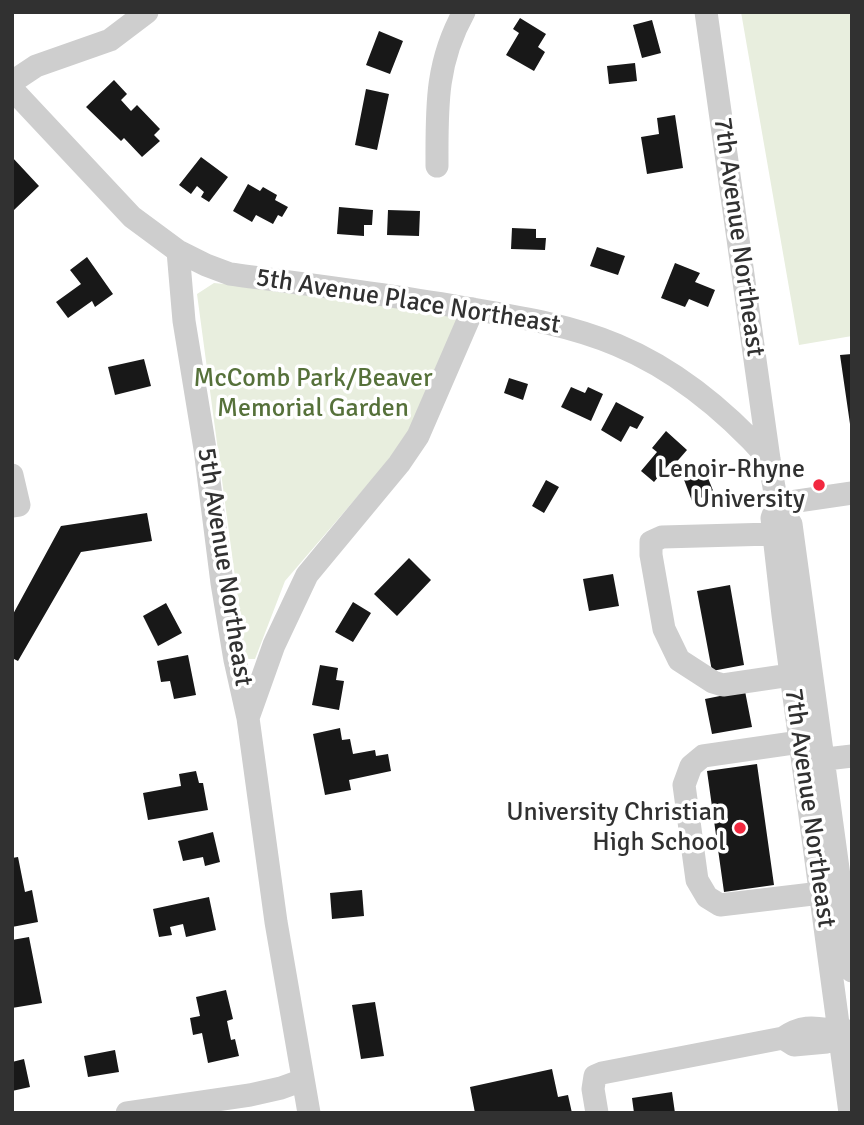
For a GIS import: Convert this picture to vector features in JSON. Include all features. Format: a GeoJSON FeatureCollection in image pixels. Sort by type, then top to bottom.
{"type":"FeatureCollection","features":[{"type":"Feature","properties":{"kind":"street"},"geometry":{"type":"LineString","coordinates":[[12,82],[36,66],[110,40],[147,12]]}},
{"type":"Feature","properties":{"kind":"street"},"geometry":{"type":"LineString","coordinates":[[437,166],[437,96],[440,72],[464,12]]}},
{"type":"Feature","properties":{"kind":"street","name":"7th Avenue Northeast"},"geometry":{"type":"LineString","coordinates":[[706,12],[769,459],[777,504],[791,524],[801,673],[821,893],[846,1032],[850,1105]]}},
{"type":"Feature","properties":{"kind":"street"},"geometry":{"type":"LineString","coordinates":[[12,89],[132,217],[178,251]]}},
{"type":"Feature","properties":{"kind":"street","name":"5th Avenue Place Northeast"},"geometry":{"type":"LineString","coordinates":[[178,251],[230,274],[473,309],[574,329],[644,358],[711,401],[745,432],[769,459]]}},
{"type":"Feature","properties":{"kind":"street","name":"5th Avenue Northeast"},"geometry":{"type":"LineString","coordinates":[[178,251],[184,321],[205,449],[222,583],[248,718],[265,849],[309,1113]]}},
{"type":"Feature","properties":{"kind":"street"},"geometry":{"type":"LineString","coordinates":[[248,718],[274,645],[307,575],[399,464],[418,436],[473,309]]}},
{"type":"Feature","properties":{"kind":"street"},"geometry":{"type":"LineString","coordinates":[[12,475],[19,505],[12,506]]}},
{"type":"Feature","properties":{"kind":"street"},"geometry":{"type":"LineString","coordinates":[[777,504],[852,494]]}},
{"type":"Feature","properties":{"kind":"street","name":"7th Avenue Northeast"},"geometry":{"type":"LineString","coordinates":[[777,504],[772,517],[774,534],[801,673]]}},
{"type":"Feature","properties":{"kind":"street"},"geometry":{"type":"LineString","coordinates":[[774,534],[662,537],[651,542],[664,629],[679,660],[713,682],[723,684],[801,673]]}},
{"type":"Feature","properties":{"kind":"street","name":"7th Avenue Northeast"},"geometry":{"type":"LineString","coordinates":[[808,755],[852,971]]}},
{"type":"Feature","properties":{"kind":"street"},"geometry":{"type":"LineString","coordinates":[[821,893],[720,905],[707,897],[697,880],[684,785],[691,766],[703,756],[852,756]]}},
{"type":"Feature","properties":{"kind":"street"},"geometry":{"type":"LineString","coordinates":[[597,1113],[593,1083],[595,1076],[602,1073],[783,1038],[794,1030],[825,1027],[846,1032]]}},
{"type":"Feature","properties":{"kind":"street"},"geometry":{"type":"LineString","coordinates":[[127,1113],[250,1095],[303,1080]]}},
{"type":"Feature","properties":{"kind":"green space"},"geometry":{"type":"Polygon","coordinates":[[[741,12],[852,12],[852,336],[799,345],[741,12]]]}},
{"type":"Feature","properties":{"kind":"green space","name":"McComb Park/Beaver Memorial Garden"},"geometry":{"type":"Polygon","coordinates":[[[214,283],[465,307],[412,433],[285,581],[255,659],[246,659],[197,294],[214,283]]]}},
{"type":"Feature","properties":{"kind":"building"},"geometry":{"type":"Polygon","coordinates":[[[520,18],[546,34],[538,47],[545,52],[534,71],[506,55],[519,33],[513,29],[520,18]]]}},
{"type":"Feature","properties":{"kind":"building"},"geometry":{"type":"Polygon","coordinates":[[[652,20],[661,53],[642,58],[633,25],[652,20]]]}},
{"type":"Feature","properties":{"kind":"building"},"geometry":{"type":"Polygon","coordinates":[[[379,31],[403,41],[390,74],[366,65],[379,31]]]}},
{"type":"Feature","properties":{"kind":"building"},"geometry":{"type":"Polygon","coordinates":[[[635,63],[637,81],[609,84],[607,66],[635,63]]]}},
{"type":"Feature","properties":{"kind":"building"},"geometry":{"type":"Polygon","coordinates":[[[114,80],[127,94],[121,100],[131,111],[137,105],[160,129],[154,135],[160,141],[142,157],[124,138],[121,141],[86,107],[114,80]]]}},
{"type":"Feature","properties":{"kind":"building"},"geometry":{"type":"Polygon","coordinates":[[[366,89],[389,94],[377,150],[355,145],[366,89]]]}},
{"type":"Feature","properties":{"kind":"building"},"geometry":{"type":"Polygon","coordinates":[[[675,115],[683,168],[647,174],[641,137],[659,134],[657,118],[675,115]]]}},
{"type":"Feature","properties":{"kind":"building"},"geometry":{"type":"Polygon","coordinates":[[[12,157],[39,186],[14,210],[12,208],[12,157]]]}},
{"type":"Feature","properties":{"kind":"building"},"geometry":{"type":"Polygon","coordinates":[[[201,157],[228,177],[209,202],[201,197],[204,192],[197,186],[191,194],[179,185],[201,157]]]}},
{"type":"Feature","properties":{"kind":"building"},"geometry":{"type":"Polygon","coordinates":[[[248,184],[260,191],[263,187],[277,195],[275,200],[288,207],[282,217],[278,215],[273,224],[256,215],[252,222],[233,211],[248,184]]]}},
{"type":"Feature","properties":{"kind":"building"},"geometry":{"type":"Polygon","coordinates":[[[339,207],[373,210],[372,225],[364,225],[364,236],[337,234],[339,207]]]}},
{"type":"Feature","properties":{"kind":"building"},"geometry":{"type":"Polygon","coordinates":[[[388,210],[420,211],[419,236],[387,235],[388,210]]]}},
{"type":"Feature","properties":{"kind":"building"},"geometry":{"type":"Polygon","coordinates":[[[512,228],[536,229],[536,238],[546,238],[545,250],[511,249],[512,228]]]}},
{"type":"Feature","properties":{"kind":"building"},"geometry":{"type":"Polygon","coordinates":[[[597,247],[625,256],[618,275],[590,266],[597,247]]]}},
{"type":"Feature","properties":{"kind":"building"},"geometry":{"type":"Polygon","coordinates":[[[87,257],[113,294],[95,307],[92,301],[68,318],[56,302],[81,284],[70,270],[87,257]]]}},
{"type":"Feature","properties":{"kind":"building"},"geometry":{"type":"Polygon","coordinates":[[[675,263],[700,273],[695,282],[715,290],[708,307],[689,299],[685,307],[661,298],[675,263]]]}},
{"type":"Feature","properties":{"kind":"building"},"geometry":{"type":"Polygon","coordinates":[[[852,354],[852,424],[850,424],[840,355],[852,354]]]}},
{"type":"Feature","properties":{"kind":"building"},"geometry":{"type":"Polygon","coordinates":[[[144,359],[151,386],[115,395],[108,367],[144,359]]]}},
{"type":"Feature","properties":{"kind":"building"},"geometry":{"type":"Polygon","coordinates":[[[509,378],[528,384],[523,400],[504,393],[509,378]]]}},
{"type":"Feature","properties":{"kind":"building"},"geometry":{"type":"Polygon","coordinates":[[[571,387],[585,393],[588,387],[603,394],[591,421],[561,407],[571,387]]]}},
{"type":"Feature","properties":{"kind":"building"},"geometry":{"type":"Polygon","coordinates":[[[616,402],[644,417],[637,429],[630,426],[621,442],[601,430],[616,402]]]}},
{"type":"Feature","properties":{"kind":"building"},"geometry":{"type":"Polygon","coordinates":[[[666,431],[687,450],[673,466],[670,463],[654,482],[641,471],[657,452],[652,448],[666,431]]]}},
{"type":"Feature","properties":{"kind":"building"},"geometry":{"type":"Polygon","coordinates":[[[701,470],[705,479],[708,478],[714,493],[692,501],[683,477],[701,470]]]}},
{"type":"Feature","properties":{"kind":"building"},"geometry":{"type":"Polygon","coordinates":[[[546,480],[559,487],[544,513],[532,506],[546,480]]]}},
{"type":"Feature","properties":{"kind":"building"},"geometry":{"type":"Polygon","coordinates":[[[147,513],[152,541],[81,552],[18,661],[12,658],[12,616],[61,526],[147,513]]]}},
{"type":"Feature","properties":{"kind":"building"},"geometry":{"type":"Polygon","coordinates":[[[409,558],[431,580],[397,616],[374,594],[409,558]]]}},
{"type":"Feature","properties":{"kind":"building"},"geometry":{"type":"Polygon","coordinates":[[[613,574],[619,606],[589,611],[583,579],[613,574]]]}},
{"type":"Feature","properties":{"kind":"building"},"geometry":{"type":"Polygon","coordinates":[[[730,585],[744,665],[712,671],[697,591],[730,585]]]}},
{"type":"Feature","properties":{"kind":"building"},"geometry":{"type":"Polygon","coordinates":[[[353,602],[371,613],[353,642],[335,632],[353,602]]]}},
{"type":"Feature","properties":{"kind":"building"},"geometry":{"type":"Polygon","coordinates":[[[166,603],[182,633],[158,646],[143,616],[166,603]]]}},
{"type":"Feature","properties":{"kind":"building"},"geometry":{"type":"Polygon","coordinates":[[[188,655],[196,695],[174,699],[170,681],[161,682],[157,661],[188,655]]]}},
{"type":"Feature","properties":{"kind":"building"},"geometry":{"type":"Polygon","coordinates":[[[320,665],[338,668],[336,680],[344,681],[339,710],[312,705],[320,665]]]}},
{"type":"Feature","properties":{"kind":"building"},"geometry":{"type":"Polygon","coordinates":[[[745,691],[752,727],[712,734],[705,699],[745,691]]]}},
{"type":"Feature","properties":{"kind":"building"},"geometry":{"type":"Polygon","coordinates":[[[340,728],[342,740],[350,739],[353,754],[375,750],[376,756],[388,754],[391,771],[349,780],[351,790],[325,795],[313,734],[340,728]]]}},
{"type":"Feature","properties":{"kind":"building","name":"University Christian High School"},"geometry":{"type":"Polygon","coordinates":[[[757,764],[774,885],[724,892],[707,771],[757,764]]]}},
{"type":"Feature","properties":{"kind":"building"},"geometry":{"type":"Polygon","coordinates":[[[196,771],[199,783],[203,783],[208,810],[148,820],[143,793],[181,786],[179,774],[196,771]]]}},
{"type":"Feature","properties":{"kind":"building"},"geometry":{"type":"Polygon","coordinates":[[[213,832],[220,862],[205,866],[203,857],[183,861],[178,841],[213,832]]]}},
{"type":"Feature","properties":{"kind":"building"},"geometry":{"type":"Polygon","coordinates":[[[18,857],[25,892],[32,890],[38,922],[12,927],[12,858],[18,857]]]}},
{"type":"Feature","properties":{"kind":"building"},"geometry":{"type":"Polygon","coordinates":[[[362,890],[364,916],[332,919],[330,893],[362,890]]]}},
{"type":"Feature","properties":{"kind":"building"},"geometry":{"type":"Polygon","coordinates":[[[209,897],[216,930],[186,937],[183,924],[170,927],[172,935],[159,937],[153,909],[209,897]]]}},
{"type":"Feature","properties":{"kind":"building"},"geometry":{"type":"Polygon","coordinates":[[[29,937],[42,1003],[12,1008],[12,940],[29,937]]]}},
{"type":"Feature","properties":{"kind":"building"},"geometry":{"type":"Polygon","coordinates":[[[226,990],[233,1019],[227,1021],[231,1040],[235,1039],[239,1056],[208,1063],[202,1033],[193,1035],[190,1018],[200,1016],[196,997],[226,990]]]}},
{"type":"Feature","properties":{"kind":"building"},"geometry":{"type":"Polygon","coordinates":[[[375,1002],[384,1056],[361,1059],[352,1005],[375,1002]]]}},
{"type":"Feature","properties":{"kind":"building"},"geometry":{"type":"Polygon","coordinates":[[[115,1050],[119,1072],[88,1077],[84,1056],[115,1050]]]}},
{"type":"Feature","properties":{"kind":"building"},"geometry":{"type":"Polygon","coordinates":[[[24,1059],[30,1087],[12,1091],[12,1062],[24,1059]]]}},
{"type":"Feature","properties":{"kind":"building"},"geometry":{"type":"Polygon","coordinates":[[[552,1069],[558,1097],[568,1095],[572,1113],[475,1113],[470,1087],[552,1069]]]}},
{"type":"Feature","properties":{"kind":"building"},"geometry":{"type":"Polygon","coordinates":[[[672,1092],[675,1113],[634,1113],[632,1098],[672,1092]]]}},
{"type":"Feature","properties":{"kind":"place","name":"Lenoir-Rhyne University"},"geometry":{"type":"Point","coordinates":[819,485]}},
{"type":"Feature","properties":{"kind":"place","name":"University Christian High School"},"geometry":{"type":"Point","coordinates":[740,828]}}]}
